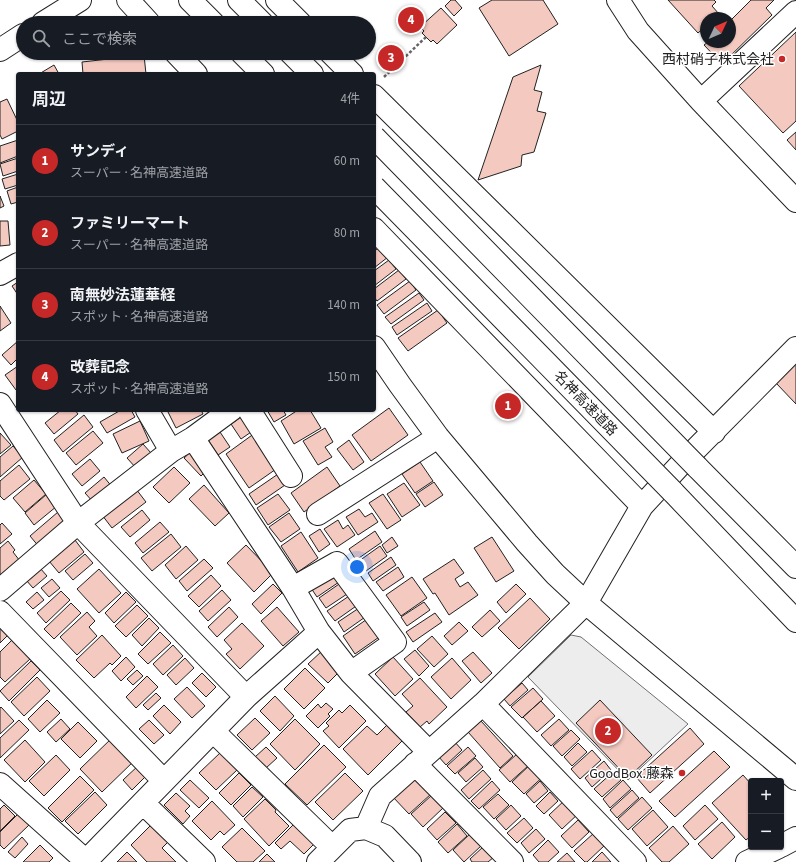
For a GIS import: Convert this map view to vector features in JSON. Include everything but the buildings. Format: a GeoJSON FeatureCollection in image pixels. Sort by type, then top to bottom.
{"type":"FeatureCollection","features":[{"type":"Feature","properties":{"kind":"main road"},"geometry":{"type":"LineString","coordinates":[[54,16],[80,0]]}},
{"type":"Feature","properties":{"kind":"main road"},"geometry":{"type":"LineString","coordinates":[[128,0],[143,16]]}},
{"type":"Feature","properties":{"kind":"main road"},"geometry":{"type":"LineString","coordinates":[[190,0],[206,16]]}},
{"type":"Feature","properties":{"kind":"main road"},"geometry":{"type":"LineString","coordinates":[[239,0],[255,16]]}},
{"type":"Feature","properties":{"kind":"main road"},"geometry":{"type":"LineString","coordinates":[[277,0],[293,16]]}},
{"type":"Feature","properties":{"kind":"main road"},"geometry":{"type":"LineString","coordinates":[[618,0],[638,31],[700,101],[796,201]]}},
{"type":"Feature","properties":{"kind":"main road"},"geometry":{"type":"LineString","coordinates":[[700,101],[796,12]]}},
{"type":"Feature","properties":{"kind":"main road"},"geometry":{"type":"LineString","coordinates":[[0,50],[16,40]]}},
{"type":"Feature","properties":{"kind":"main road"},"geometry":{"type":"LineString","coordinates":[[183,60],[194,72]]}},
{"type":"Feature","properties":{"kind":"main road"},"geometry":{"type":"LineString","coordinates":[[249,60],[261,72]]}},
{"type":"Feature","properties":{"kind":"main road"},"geometry":{"type":"LineString","coordinates":[[298,60],[310,72]]}},
{"type":"Feature","properties":{"kind":"main road"},"geometry":{"type":"LineString","coordinates":[[338,60],[350,72]]}},
{"type":"Feature","properties":{"kind":"main road"},"geometry":{"type":"LineString","coordinates":[[377,89],[714,432]]}},
{"type":"Feature","properties":{"kind":"main road"},"geometry":{"type":"LineString","coordinates":[[376,139],[796,567]]}},
{"type":"Feature","properties":{"kind":"main road","name":"名神高速道路"},"geometry":{"type":"LineString","coordinates":[[376,189],[672,491],[794,619]]}},
{"type":"Feature","properties":{"kind":"main road"},"geometry":{"type":"LineString","coordinates":[[376,231],[642,506]]}},
{"type":"Feature","properties":{"kind":"main road"},"geometry":{"type":"LineString","coordinates":[[0,274],[16,265]]}},
{"type":"Feature","properties":{"kind":"main road"},"geometry":{"type":"LineString","coordinates":[[366,828],[380,796],[483,704],[586,603],[642,506],[680,465],[796,348]]}},
{"type":"Feature","properties":{"kind":"main road"},"geometry":{"type":"LineString","coordinates":[[376,350],[400,386],[438,437],[555,574],[586,603],[796,779]]}},
{"type":"Feature","properties":{"kind":"main road"},"geometry":{"type":"LineString","coordinates":[[0,404],[78,522],[246,697]]}},
{"type":"Feature","properties":{"kind":"main road"},"geometry":{"type":"LineString","coordinates":[[148,412],[171,451]]}},
{"type":"Feature","properties":{"kind":"main road"},"geometry":{"type":"LineString","coordinates":[[0,590],[78,522],[171,451],[193,438],[228,412]]}},
{"type":"Feature","properties":{"kind":"main road"},"geometry":{"type":"LineString","coordinates":[[250,412],[291,476]]}},
{"type":"Feature","properties":{"kind":"main road"},"geometry":{"type":"LineString","coordinates":[[318,514],[438,437]]}},
{"type":"Feature","properties":{"kind":"main road"},"geometry":{"type":"LineString","coordinates":[[193,438],[293,588],[319,632],[422,758],[512,862]]}},
{"type":"Feature","properties":{"kind":"main road"},"geometry":{"type":"LineString","coordinates":[[293,588],[337,563],[395,642],[351,673]]}},
{"type":"Feature","properties":{"kind":"main road"},"geometry":{"type":"LineString","coordinates":[[0,612],[164,781]]}},
{"type":"Feature","properties":{"kind":"main road"},"geometry":{"type":"LineString","coordinates":[[0,784],[86,861],[246,697],[319,632]]}},
{"type":"Feature","properties":{"kind":"main road"},"geometry":{"type":"LineString","coordinates":[[483,704],[636,862]]}},
{"type":"Feature","properties":{"kind":"main road"},"geometry":{"type":"LineString","coordinates":[[213,731],[325,855],[350,830],[366,828],[385,836],[410,862]]}},
{"type":"Feature","properties":{"kind":"main road"},"geometry":{"type":"LineString","coordinates":[[143,802],[204,862]]}},
{"type":"Feature","properties":{"kind":"main road"},"geometry":{"type":"LineString","coordinates":[[784,844],[796,838]]}},
{"type":"Feature","properties":{"kind":"main road"},"geometry":{"type":"LineString","coordinates":[[747,862],[772,850]]}},
{"type":"Feature","properties":{"kind":"path"},"geometry":{"type":"LineString","coordinates":[[377,89],[426,37]]}},
{"type":"Feature","properties":{"kind":"shaded area"},"geometry":{"type":"Polygon","coordinates":[[[571,635],[581,637],[688,724],[628,780],[528,677],[571,635]]]}},
{"type":"Feature","properties":{"kind":"place","name":"改葬記念"},"geometry":{"type":"Point","coordinates":[411,20]}},
{"type":"Feature","properties":{"kind":"place","name":"南無妙法蓮華経"},"geometry":{"type":"Point","coordinates":[391,58]}},
{"type":"Feature","properties":{"kind":"place","name":"西村硝子株式会社"},"geometry":{"type":"Point","coordinates":[782,59]}},
{"type":"Feature","properties":{"kind":"place","name":"サンディ"},"geometry":{"type":"Point","coordinates":[508,406]}},
{"type":"Feature","properties":{"kind":"place","name":"ファミリーマート"},"geometry":{"type":"Point","coordinates":[608,731]}},
{"type":"Feature","properties":{"kind":"place","name":"GoodBox.藤森"},"geometry":{"type":"Point","coordinates":[682,773]}}]}
